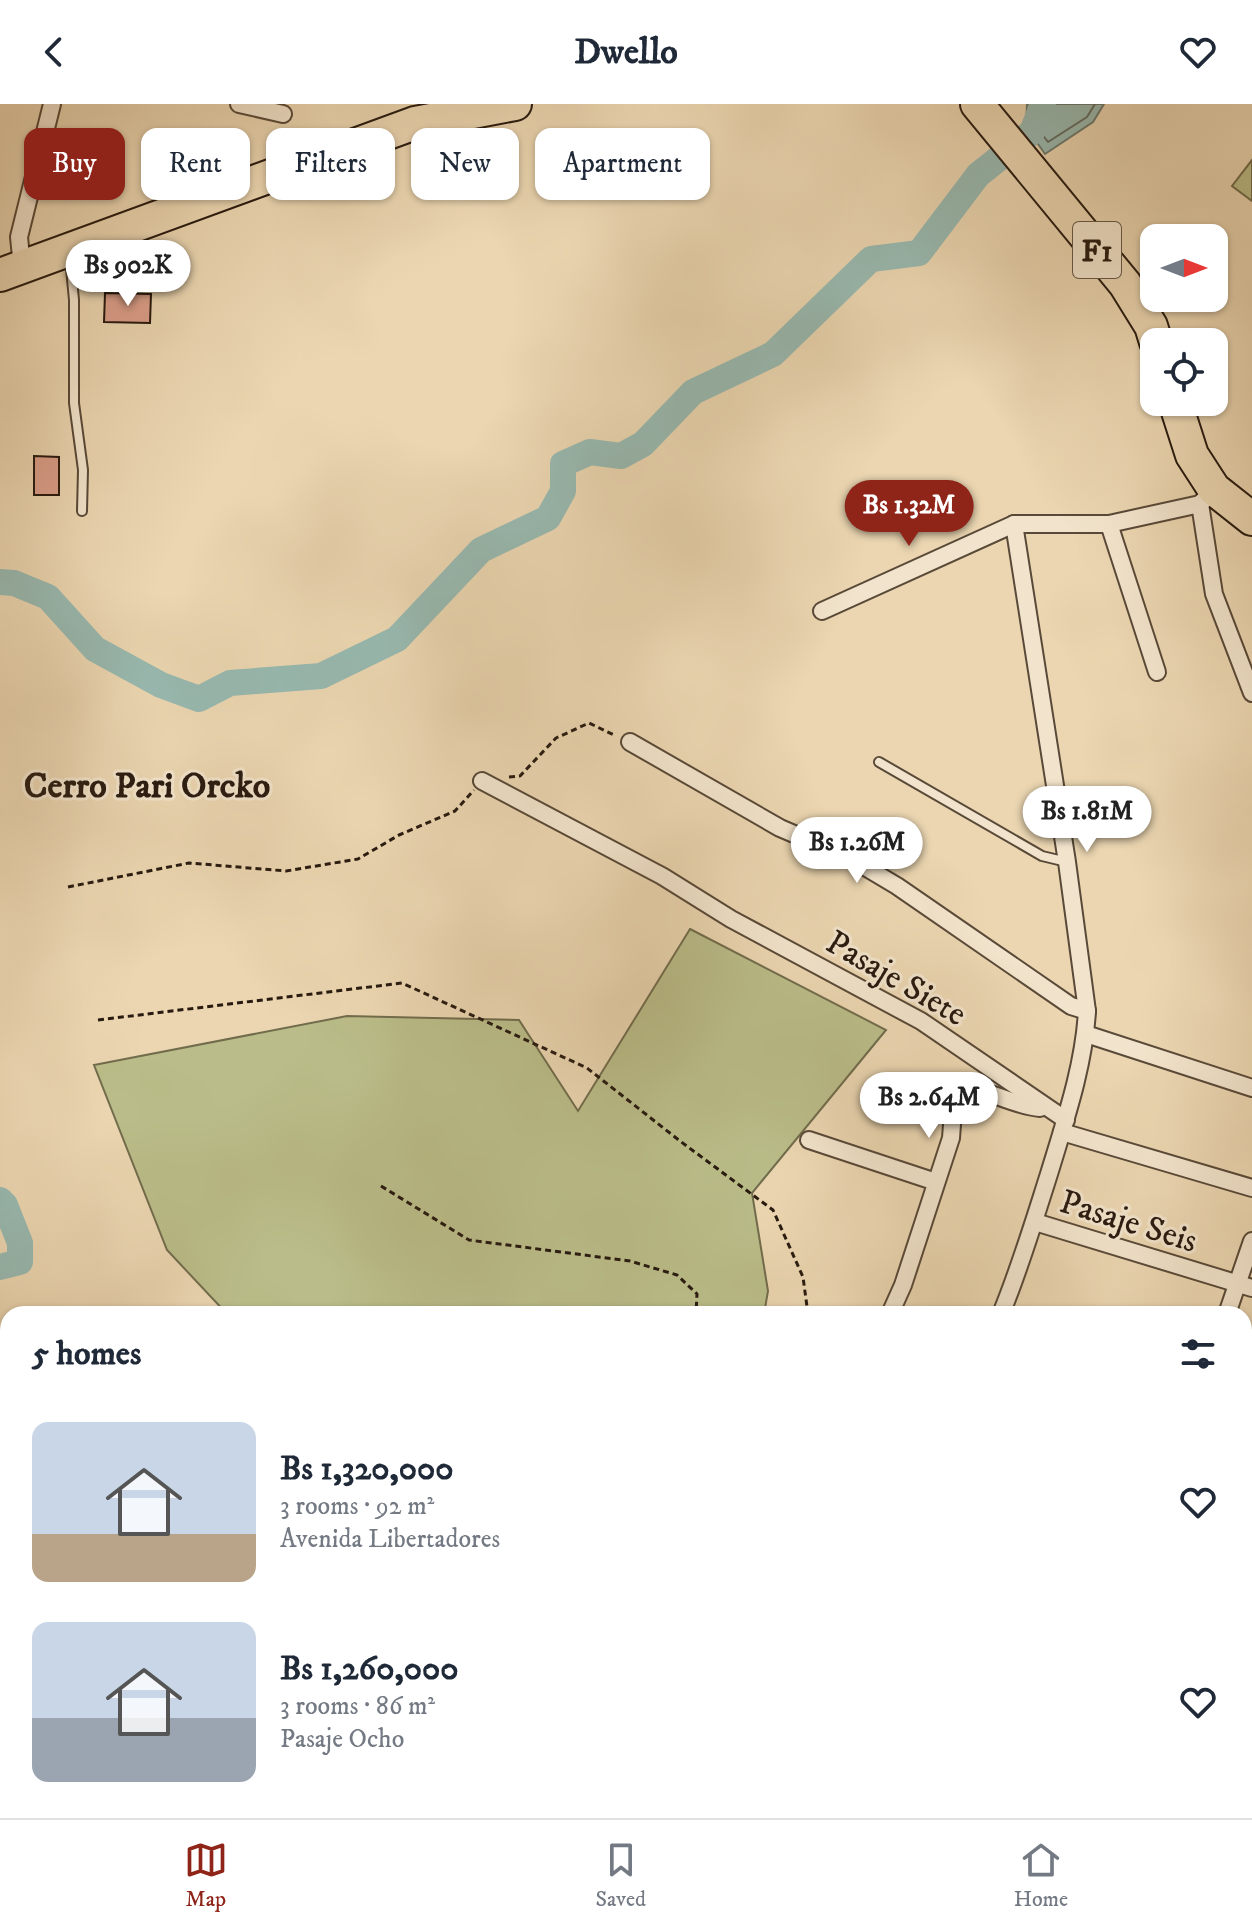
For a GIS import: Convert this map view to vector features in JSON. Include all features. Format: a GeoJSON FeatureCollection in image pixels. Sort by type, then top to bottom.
{"type":"FeatureCollection","features":[{"type":"Feature","properties":{"kind":"highway"},"geometry":{"type":"LineString","coordinates":[[11,271],[415,123],[515,104]]}},
{"type":"Feature","properties":{"kind":"highway","name":"F1"},"geometry":{"type":"LineString","coordinates":[[977,104],[1125,284],[1152,328]]}},
{"type":"Feature","properties":{"kind":"highway"},"geometry":{"type":"LineString","coordinates":[[1179,416],[1207,496],[1252,519]]}},
{"type":"Feature","properties":{"kind":"street"},"geometry":{"type":"LineString","coordinates":[[11,271],[52,104]]}},
{"type":"Feature","properties":{"kind":"street"},"geometry":{"type":"LineString","coordinates":[[239,104],[283,114]]}},
{"type":"Feature","properties":{"kind":"street"},"geometry":{"type":"LineString","coordinates":[[822,611],[1014,524],[1109,524],[1207,496],[1214,594],[1252,693]]}},
{"type":"Feature","properties":{"kind":"street"},"geometry":{"type":"LineString","coordinates":[[1008,1306],[1064,1126],[1086,1034],[1087,1011],[1014,524]]}},
{"type":"Feature","properties":{"kind":"street"},"geometry":{"type":"LineString","coordinates":[[1109,524],[1157,672]]}},
{"type":"Feature","properties":{"kind":"street"},"geometry":{"type":"LineString","coordinates":[[630,742],[780,828],[850,858],[897,886],[1071,1006],[1087,1011]]}},
{"type":"Feature","properties":{"kind":"street","name":"Pasaje Siete"},"geometry":{"type":"LineString","coordinates":[[482,781],[662,876],[731,919],[921,1021],[1046,1108],[1064,1126],[1252,1188]]}},
{"type":"Feature","properties":{"kind":"street"},"geometry":{"type":"LineString","coordinates":[[1086,1034],[1252,1088]]}},
{"type":"Feature","properties":{"kind":"street"},"geometry":{"type":"LineString","coordinates":[[894,1306],[951,1138],[954,1098],[958,1090],[972,1088],[1030,1107],[1046,1108]]}},
{"type":"Feature","properties":{"kind":"street"},"geometry":{"type":"LineString","coordinates":[[809,1140],[936,1182]]}},
{"type":"Feature","properties":{"kind":"street","name":"Pasaje Seis"},"geometry":{"type":"LineString","coordinates":[[1035,1222],[1245,1286]]}},
{"type":"Feature","properties":{"kind":"street"},"geometry":{"type":"LineString","coordinates":[[1232,1306],[1245,1286],[1252,1241]]}},
{"type":"Feature","properties":{"kind":"lane"},"geometry":{"type":"LineString","coordinates":[[70,249],[74,300],[74,403],[83,470],[82,511]]}},
{"type":"Feature","properties":{"kind":"lane"},"geometry":{"type":"LineString","coordinates":[[879,762],[1042,856],[1067,862]]}},
{"type":"Feature","properties":{"kind":"path"},"geometry":{"type":"LineString","coordinates":[[68,887],[189,863],[286,871],[358,859],[399,835],[455,811],[482,781],[520,776],[556,738],[589,723],[630,742]]}},
{"type":"Feature","properties":{"kind":"path"},"geometry":{"type":"LineString","coordinates":[[98,1020],[402,983],[587,1068],[773,1210],[803,1277],[807,1306]]}},
{"type":"Feature","properties":{"kind":"path"},"geometry":{"type":"LineString","coordinates":[[381,1186],[469,1240],[630,1261],[677,1275],[697,1294],[696,1306]]}},
{"type":"Feature","properties":{"kind":"green space"},"geometry":{"type":"Polygon","coordinates":[[[1252,160],[1252,201],[1232,186],[1252,160]]]}},
{"type":"Feature","properties":{"kind":"green space"},"geometry":{"type":"Polygon","coordinates":[[[690,929],[886,1030],[752,1193],[768,1291],[765,1306],[220,1306],[167,1250],[94,1065],[347,1016],[519,1020],[578,1111],[690,929]]]}},
{"type":"Feature","properties":{"kind":"water"},"geometry":{"type":"Polygon","coordinates":[[[1027,104],[1104,104],[1093,122],[1045,154],[1026,127],[1027,104]]]}},
{"type":"Feature","properties":{"kind":"building"},"geometry":{"type":"Polygon","coordinates":[[[105,293],[151,294],[150,323],[104,322],[105,293]]]}},
{"type":"Feature","properties":{"kind":"building"},"geometry":{"type":"Polygon","coordinates":[[[34,456],[59,457],[59,495],[34,495],[34,456]]]}},
{"type":"Feature","properties":{"kind":"waterway"},"geometry":{"type":"LineString","coordinates":[[0,582],[14,583],[48,597],[95,649],[161,685],[199,699],[230,683],[321,676],[397,639],[481,550],[548,518],[563,491],[563,464],[590,452],[621,456],[643,444],[693,392],[773,354],[871,259],[919,253],[978,175],[1032,132],[1043,104]]}},
{"type":"Feature","properties":{"kind":"waterway"},"geometry":{"type":"LineString","coordinates":[[0,1200],[5,1205],[20,1243],[20,1262],[0,1267]]}},
{"type":"Feature","properties":{"kind":"district","name":"Cerro Pari Orcko"},"geometry":{"type":"Point","coordinates":[147,784]}}]}
